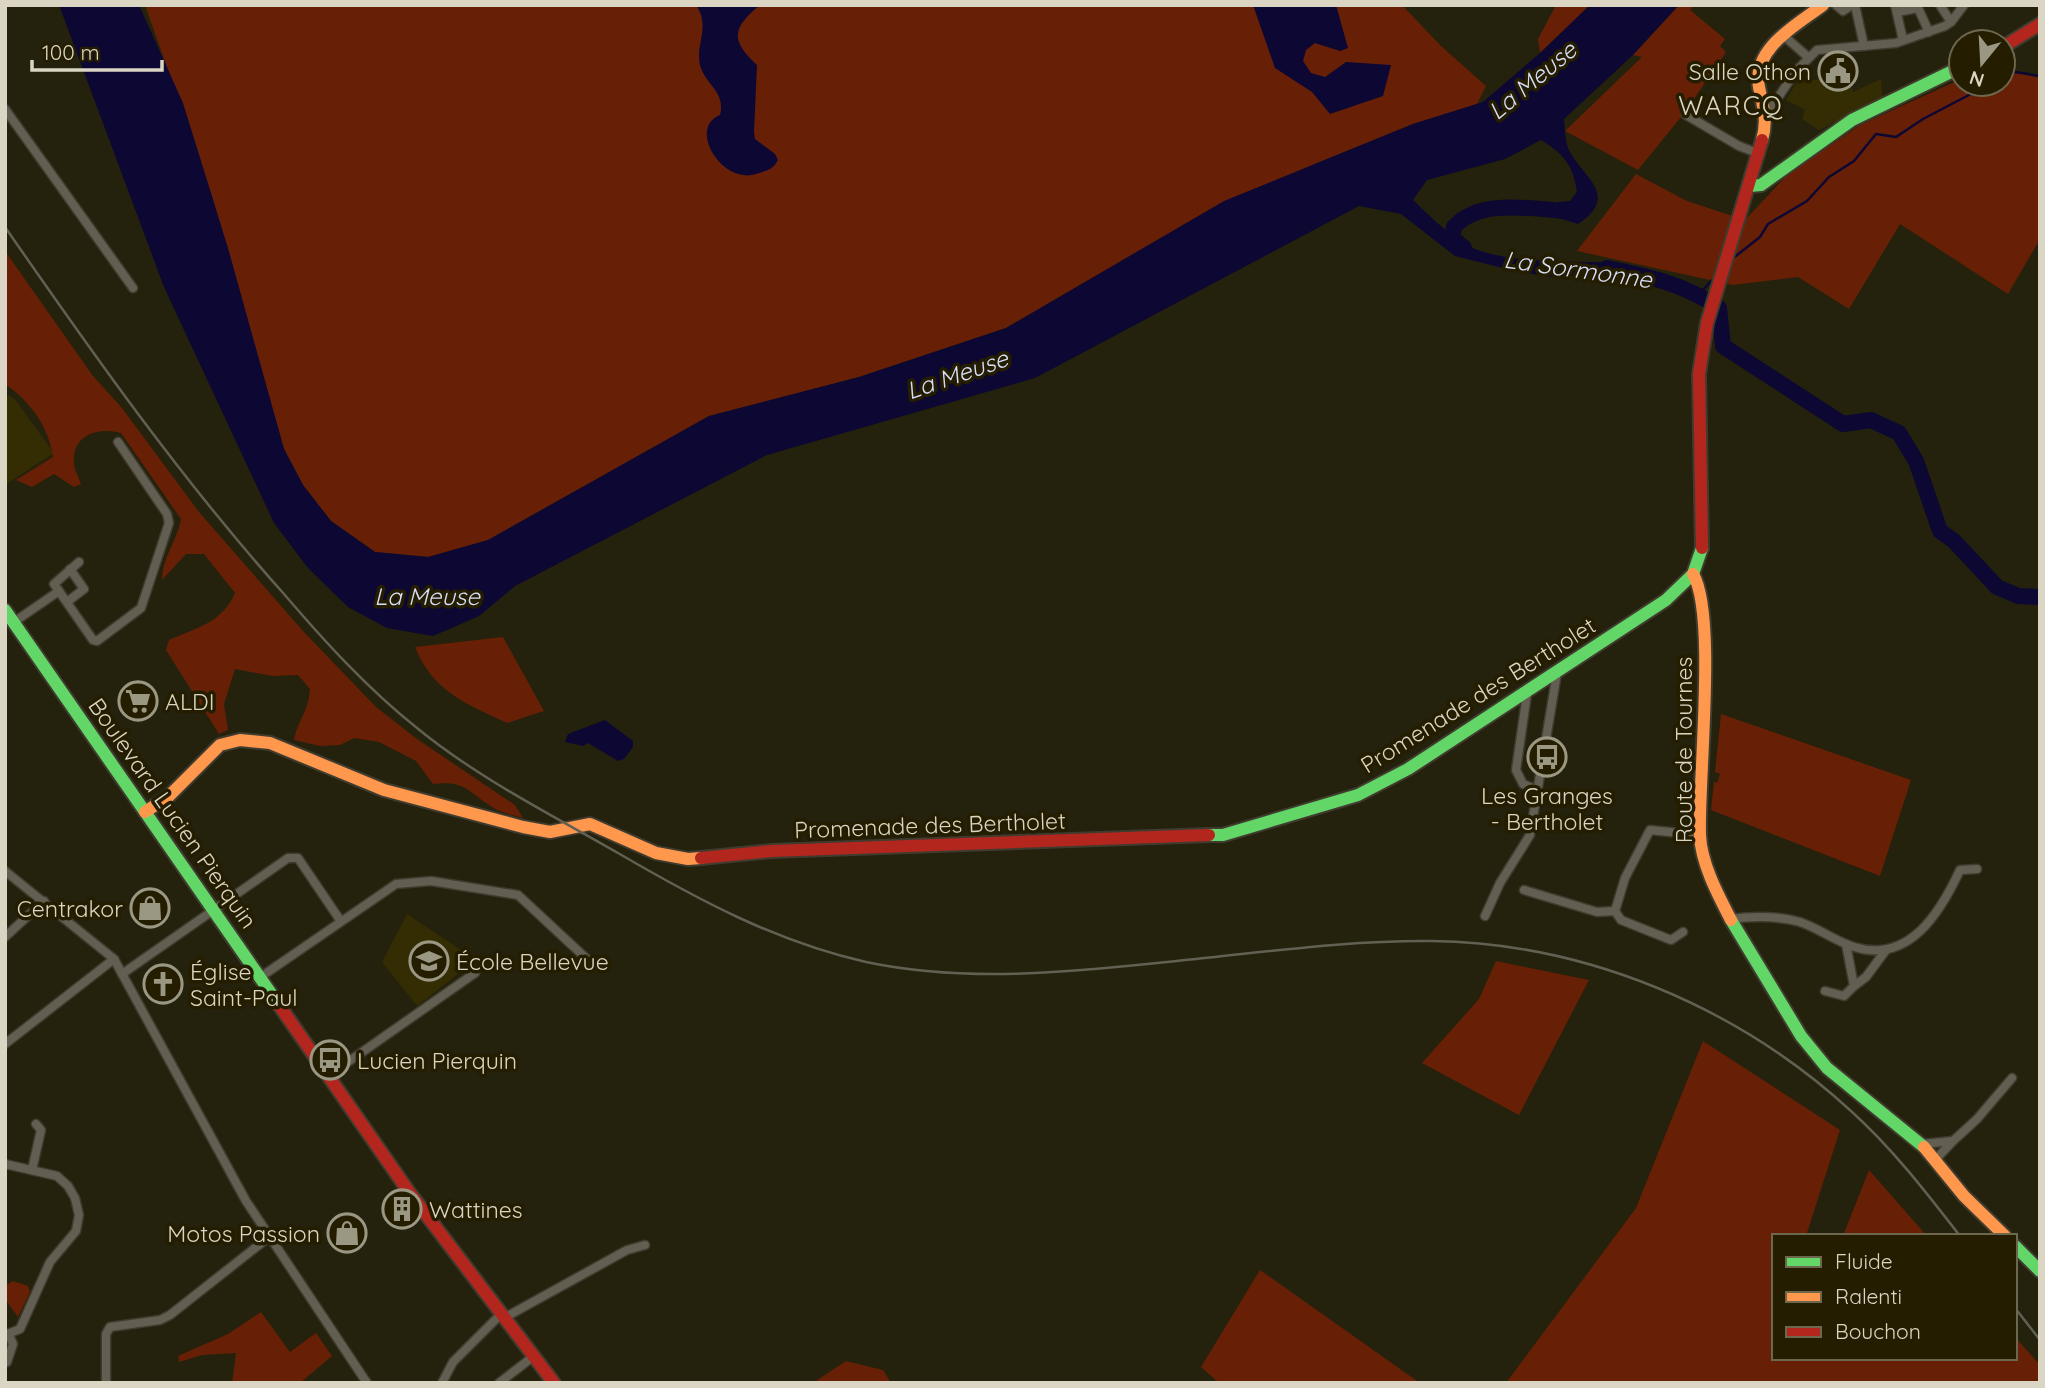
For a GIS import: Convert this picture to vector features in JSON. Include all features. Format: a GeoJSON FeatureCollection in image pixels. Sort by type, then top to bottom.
{"type":"FeatureCollection","features":[{"type":"Feature","properties":{"kind":"main road"},"geometry":{"type":"LineString","coordinates":[[1693,574],[1702,552],[1699,374],[1707,323],[1760,154],[1768,113],[1758,84],[1757,70],[1763,57],[1784,36],[1823,5]]}},
{"type":"Feature","properties":{"kind":"main road"},"geometry":{"type":"LineString","coordinates":[[2017,38],[2040,24]]}},
{"type":"Feature","properties":{"kind":"main road"},"geometry":{"type":"LineString","coordinates":[[1750,186],[1761,185],[1852,120],[1947,74]]}},
{"type":"Feature","properties":{"kind":"main road","name":"Promenade des Bertholet"},"geometry":{"type":"LineString","coordinates":[[145,812],[169,796],[220,746],[240,740],[270,743],[384,790],[523,827],[550,832],[590,824],[656,853],[688,859],[772,850],[1223,835],[1358,795],[1408,768],[1527,694],[1666,600],[1693,574]]}},
{"type":"Feature","properties":{"kind":"main road","name":"Route de Tournes"},"geometry":{"type":"LineString","coordinates":[[1693,574],[1702,615],[1704,663],[1700,835],[1712,879],[1730,919],[1801,1035],[1827,1068],[1922,1144],[1964,1196],[2003,1234]]}},
{"type":"Feature","properties":{"kind":"main road","name":"Boulevard Lucien Pierquin"},"geometry":{"type":"LineString","coordinates":[[5,610],[262,976],[409,1192],[554,1383]]}},
{"type":"Feature","properties":{"kind":"main road"},"geometry":{"type":"LineString","coordinates":[[2017,1248],[2040,1271]]}},
{"type":"Feature","properties":{"kind":"street"},"geometry":{"type":"LineString","coordinates":[[1836,5],[1843,11],[1853,5],[1864,46]]}},
{"type":"Feature","properties":{"kind":"street"},"geometry":{"type":"LineString","coordinates":[[1940,5],[1950,23]]}},
{"type":"Feature","properties":{"kind":"street"},"geometry":{"type":"LineString","coordinates":[[1768,113],[1808,57],[1817,50],[1903,40],[1950,23],[1964,5]]}},
{"type":"Feature","properties":{"kind":"street"},"geometry":{"type":"LineString","coordinates":[[1903,40],[1896,8],[1918,8],[1929,32]]}},
{"type":"Feature","properties":{"kind":"street"},"geometry":{"type":"LineString","coordinates":[[1784,36],[1808,57]]}},
{"type":"Feature","properties":{"kind":"street"},"geometry":{"type":"LineString","coordinates":[[5,109],[133,288]]}},
{"type":"Feature","properties":{"kind":"street"},"geometry":{"type":"LineString","coordinates":[[1686,115],[1739,146],[1760,154]]}},
{"type":"Feature","properties":{"kind":"street"},"geometry":{"type":"LineString","coordinates":[[79,562],[55,580],[93,640],[97,641],[141,608],[170,523],[167,514],[118,442]]}},
{"type":"Feature","properties":{"kind":"street"},"geometry":{"type":"LineString","coordinates":[[67,602],[84,589],[70,569]]}},
{"type":"Feature","properties":{"kind":"street"},"geometry":{"type":"LineString","coordinates":[[14,622],[60,591]]}},
{"type":"Feature","properties":{"kind":"street"},"geometry":{"type":"LineString","coordinates":[[1485,916],[1500,883],[1530,835],[1557,673]]}},
{"type":"Feature","properties":{"kind":"street"},"geometry":{"type":"LineString","coordinates":[[1527,694],[1516,770],[1523,784],[1537,790]]}},
{"type":"Feature","properties":{"kind":"street"},"geometry":{"type":"LineString","coordinates":[[1615,911],[1625,878],[1650,830],[1700,835]]}},
{"type":"Feature","properties":{"kind":"street"},"geometry":{"type":"LineString","coordinates":[[122,974],[288,858],[298,858],[340,920]]}},
{"type":"Feature","properties":{"kind":"street"},"geometry":{"type":"LineString","coordinates":[[1730,919],[1780,918],[1803,923],[1846,944],[1868,951],[1886,950],[1908,942],[1931,923],[1961,870],[1977,869]]}},
{"type":"Feature","properties":{"kind":"street"},"geometry":{"type":"LineString","coordinates":[[5,871],[114,959],[157,1042],[269,1237],[367,1383]]}},
{"type":"Feature","properties":{"kind":"street"},"geometry":{"type":"LineString","coordinates":[[262,976],[396,884],[431,881],[518,895],[589,961]]}},
{"type":"Feature","properties":{"kind":"street"},"geometry":{"type":"LineString","coordinates":[[1524,890],[1597,912],[1615,911]]}},
{"type":"Feature","properties":{"kind":"street"},"geometry":{"type":"LineString","coordinates":[[5,937],[44,901]]}},
{"type":"Feature","properties":{"kind":"street"},"geometry":{"type":"LineString","coordinates":[[1615,911],[1621,920],[1671,940],[1683,932]]}},
{"type":"Feature","properties":{"kind":"street"},"geometry":{"type":"LineString","coordinates":[[1846,944],[1854,986]]}},
{"type":"Feature","properties":{"kind":"street"},"geometry":{"type":"LineString","coordinates":[[1825,991],[1844,996],[1866,977],[1886,950]]}},
{"type":"Feature","properties":{"kind":"street"},"geometry":{"type":"LineString","coordinates":[[5,1044],[114,959]]}},
{"type":"Feature","properties":{"kind":"street"},"geometry":{"type":"LineString","coordinates":[[328,1076],[475,973]]}},
{"type":"Feature","properties":{"kind":"street"},"geometry":{"type":"LineString","coordinates":[[1935,1160],[1977,1119],[2012,1078]]}},
{"type":"Feature","properties":{"kind":"street"},"geometry":{"type":"LineString","coordinates":[[32,1170],[41,1130],[36,1124]]}},
{"type":"Feature","properties":{"kind":"street"},"geometry":{"type":"LineString","coordinates":[[1922,1144],[1953,1140]]}},
{"type":"Feature","properties":{"kind":"street"},"geometry":{"type":"LineString","coordinates":[[5,1164],[57,1176],[68,1186],[75,1198],[79,1215],[76,1231],[50,1262],[20,1329],[7,1335],[13,1345],[7,1362]]}},
{"type":"Feature","properties":{"kind":"street"},"geometry":{"type":"LineString","coordinates":[[106,1383],[106,1334],[110,1327],[170,1315],[269,1237]]}},
{"type":"Feature","properties":{"kind":"street"},"geometry":{"type":"LineString","coordinates":[[442,1383],[453,1362],[503,1316],[627,1250],[645,1244]]}},
{"type":"Feature","properties":{"kind":"street"},"geometry":{"type":"LineString","coordinates":[[499,1383],[534,1356]]}},
{"type":"Feature","properties":{"kind":"shaded area"},"geometry":{"type":"Polygon","coordinates":[[[145,5],[1402,5],[1441,46],[1486,86],[1477,104],[1413,124],[1317,163],[1192,220],[1006,328],[859,377],[709,416],[488,540],[429,557],[375,552],[331,521],[303,485],[284,449],[210,190],[145,5]]]}},
{"type":"Feature","properties":{"kind":"shaded area"},"geometry":{"type":"Polygon","coordinates":[[[1556,5],[1590,5],[1540,53],[1538,39],[1556,5]]]}},
{"type":"Feature","properties":{"kind":"shaded area"},"geometry":{"type":"Polygon","coordinates":[[[1679,5],[1694,5],[1690,10],[1725,39],[1720,46],[1726,52],[1685,112],[1638,170],[1565,131],[1642,57],[1633,55],[1679,5]]]}},
{"type":"Feature","properties":{"kind":"shaded area"},"geometry":{"type":"Polygon","coordinates":[[[2017,72],[2040,78],[2040,239],[2008,294],[1900,224],[1849,309],[1798,277],[1733,285],[1577,251],[1636,174],[1687,201],[1745,220],[1788,174],[1860,125],[1947,85],[1947,98],[2017,98],[2017,72]]]}},
{"type":"Feature","properties":{"kind":"shaded area"},"geometry":{"type":"Polygon","coordinates":[[[1848,79],[1853,92],[1881,79],[1883,99],[1819,130],[1802,119],[1805,110],[1786,100],[1798,80],[1848,79]]]}},
{"type":"Feature","properties":{"kind":"shaded area"},"geometry":{"type":"Polygon","coordinates":[[[5,251],[93,376],[122,408],[199,512],[303,631],[376,707],[417,739],[515,805],[523,818],[496,809],[466,788],[453,784],[433,784],[416,761],[379,742],[354,738],[340,745],[320,746],[294,740],[310,689],[298,675],[272,676],[235,669],[224,704],[228,730],[219,734],[166,650],[169,640],[216,618],[235,593],[204,554],[186,554],[162,580],[164,564],[181,519],[121,433],[96,432],[82,439],[77,445],[74,465],[81,484],[74,487],[54,474],[32,487],[16,480],[53,457],[43,425],[22,398],[5,384],[5,251]]]}},
{"type":"Feature","properties":{"kind":"shaded area"},"geometry":{"type":"Polygon","coordinates":[[[5,394],[14,398],[54,453],[5,485],[5,394]]]}},
{"type":"Feature","properties":{"kind":"shaded area"},"geometry":{"type":"Polygon","coordinates":[[[503,637],[544,711],[507,723],[465,702],[441,686],[422,662],[415,647],[503,637]]]}},
{"type":"Feature","properties":{"kind":"shaded area"},"geometry":{"type":"Polygon","coordinates":[[[1721,714],[1911,780],[1880,876],[1711,810],[1714,782],[1717,783],[1720,774],[1715,772],[1721,714]]]}},
{"type":"Feature","properties":{"kind":"shaded area","name":"École Bellevue"},"geometry":{"type":"Polygon","coordinates":[[[407,914],[476,960],[417,1006],[382,962],[407,914]]]}},
{"type":"Feature","properties":{"kind":"shaded area"},"geometry":{"type":"Polygon","coordinates":[[[1496,961],[1589,980],[1519,1115],[1422,1063],[1479,999],[1496,961]]]}},
{"type":"Feature","properties":{"kind":"shaded area"},"geometry":{"type":"Polygon","coordinates":[[[1703,1041],[1840,1130],[1807,1234],[1772,1234],[1772,1360],[2017,1360],[2017,1339],[2040,1365],[2040,1383],[1506,1383],[1636,1208],[1703,1041]]]}},
{"type":"Feature","properties":{"kind":"shaded area"},"geometry":{"type":"Polygon","coordinates":[[[1869,1170],[1925,1234],[1844,1234],[1869,1170]]]}},
{"type":"Feature","properties":{"kind":"shaded area"},"geometry":{"type":"Polygon","coordinates":[[[1260,1270],[1420,1383],[1219,1383],[1201,1367],[1260,1270]]]}},
{"type":"Feature","properties":{"kind":"shaded area"},"geometry":{"type":"Polygon","coordinates":[[[13,1281],[28,1286],[30,1292],[18,1317],[5,1299],[5,1286],[13,1281]]]}},
{"type":"Feature","properties":{"kind":"shaded area"},"geometry":{"type":"Polygon","coordinates":[[[261,1312],[290,1352],[316,1333],[332,1356],[300,1383],[232,1383],[236,1353],[202,1355],[179,1362],[178,1356],[228,1334],[261,1312]]]}},
{"type":"Feature","properties":{"kind":"shaded area"},"geometry":{"type":"Polygon","coordinates":[[[846,1361],[883,1370],[891,1383],[813,1383],[846,1361]]]}},
{"type":"Feature","properties":{"kind":"water","name":"La Meuse"},"geometry":{"type":"Polygon","coordinates":[[[59,5],[139,5],[183,103],[228,248],[284,449],[303,485],[331,521],[375,552],[428,557],[488,540],[709,416],[859,377],[1006,328],[1224,201],[1413,124],[1483,102],[1590,5],[1679,5],[1633,55],[1564,119],[1568,149],[1598,196],[1590,214],[1578,224],[1546,214],[1558,202],[1570,201],[1577,192],[1573,174],[1566,161],[1541,140],[1505,159],[1427,180],[1413,200],[1452,235],[1478,250],[1528,260],[1619,263],[1638,283],[1600,274],[1553,277],[1455,256],[1401,214],[1359,206],[1035,378],[767,455],[515,586],[479,616],[433,636],[387,628],[348,607],[308,568],[274,523],[164,287],[59,5]]]}},
{"type":"Feature","properties":{"kind":"water"},"geometry":{"type":"Polygon","coordinates":[[[696,5],[760,5],[744,21],[738,34],[742,48],[757,65],[754,132],[755,139],[775,154],[778,160],[769,170],[743,175],[721,164],[713,154],[707,131],[711,122],[720,115],[721,107],[718,94],[700,65],[699,50],[703,28],[696,5]]]}},
{"type":"Feature","properties":{"kind":"water"},"geometry":{"type":"Polygon","coordinates":[[[1253,5],[1336,5],[1348,48],[1340,51],[1315,43],[1306,50],[1303,61],[1311,73],[1325,77],[1346,62],[1391,65],[1383,96],[1330,114],[1312,92],[1275,68],[1253,5]]]}},
{"type":"Feature","properties":{"kind":"water"},"geometry":{"type":"Polygon","coordinates":[[[605,720],[633,741],[633,747],[624,759],[618,761],[588,743],[583,746],[565,742],[568,734],[605,720]]]}},
{"type":"Feature","properties":{"kind":"waterway"},"geometry":{"type":"LineString","coordinates":[[2017,72],[2040,76]]}},
{"type":"Feature","properties":{"kind":"waterway"},"geometry":{"type":"LineString","coordinates":[[1732,259],[1760,237],[1768,224],[1807,201],[1829,177],[1854,161],[1876,134],[1896,137],[1963,98]]}},
{"type":"Feature","properties":{"kind":"waterway","name":"La Sormonne"},"geometry":{"type":"LineString","coordinates":[[1464,248],[1452,238],[1454,227],[1479,212],[1509,207],[1570,211]]}},
{"type":"Feature","properties":{"kind":"waterway","name":"La Sormonne"},"geometry":{"type":"LineString","coordinates":[[1607,268],[1665,282],[1706,300],[1719,308],[1723,346],[1843,424],[1871,420],[1899,433],[1916,461],[1940,531],[1954,541],[1997,587],[2018,596],[2040,597]]}},
{"type":"Feature","properties":{"kind":"waterway"},"geometry":{"type":"LineString","coordinates":[[1699,294],[1716,276]]}},
{"type":"Feature","properties":{"kind":"railway"},"geometry":{"type":"LineString","coordinates":[[5,227],[105,369],[209,506],[299,612],[364,681],[417,728],[489,779],[707,902],[769,931],[833,953],[866,962],[948,973],[1072,971],[1402,941],[1490,945],[1547,954],[1602,968],[1657,988],[1709,1012],[1760,1041],[1807,1074],[1881,1140],[1958,1234]]}},
{"type":"Feature","properties":{"kind":"railway"},"geometry":{"type":"LineString","coordinates":[[2017,1311],[2040,1340]]}},
{"type":"Feature","properties":{"kind":"traffic: fast"},"geometry":{"type":"LineString","coordinates":[[1750,186],[1761,185],[1852,120],[1947,74]]}},
{"type":"Feature","properties":{"kind":"traffic: fast"},"geometry":{"type":"LineString","coordinates":[[1209,835],[1223,835],[1358,795],[1408,769],[1666,600],[1693,574],[1702,548]]}},
{"type":"Feature","properties":{"kind":"traffic: fast"},"geometry":{"type":"LineString","coordinates":[[5,610],[279,1005]]}},
{"type":"Feature","properties":{"kind":"traffic: fast"},"geometry":{"type":"LineString","coordinates":[[1731,920],[1801,1036],[1827,1068],[1924,1147]]}},
{"type":"Feature","properties":{"kind":"traffic: fast"},"geometry":{"type":"LineString","coordinates":[[2017,1248],[2040,1271]]}},
{"type":"Feature","properties":{"kind":"traffic: slow"},"geometry":{"type":"LineString","coordinates":[[1762,140],[1765,120],[1759,87],[1762,61],[1769,49],[1789,29],[1823,5]]}},
{"type":"Feature","properties":{"kind":"traffic: slow"},"geometry":{"type":"LineString","coordinates":[[1693,574],[1700,594],[1704,624],[1701,846],[1711,879],[1731,920]]}},
{"type":"Feature","properties":{"kind":"traffic: slow"},"geometry":{"type":"LineString","coordinates":[[145,812],[169,796],[220,745],[240,740],[270,743],[384,790],[523,827],[550,832],[590,824],[656,853],[688,859],[701,858]]}},
{"type":"Feature","properties":{"kind":"traffic: slow"},"geometry":{"type":"LineString","coordinates":[[1924,1147],[1964,1196],[2003,1234]]}},
{"type":"Feature","properties":{"kind":"traffic: jam"},"geometry":{"type":"LineString","coordinates":[[2017,38],[2040,24]]}},
{"type":"Feature","properties":{"kind":"traffic: jam"},"geometry":{"type":"LineString","coordinates":[[1702,548],[1699,374],[1707,323],[1762,140]]}},
{"type":"Feature","properties":{"kind":"traffic: jam"},"geometry":{"type":"LineString","coordinates":[[701,858],[772,851],[1209,835]]}},
{"type":"Feature","properties":{"kind":"traffic: jam"},"geometry":{"type":"LineString","coordinates":[[279,1005],[409,1192],[554,1383]]}},
{"type":"Feature","properties":{"kind":"place","name":"Salle Othon"},"geometry":{"type":"Point","coordinates":[1838,71]}},
{"type":"Feature","properties":{"kind":"place","name":"ALDI"},"geometry":{"type":"Point","coordinates":[138,701]}},
{"type":"Feature","properties":{"kind":"place","name":"Les Granges - Bertholet"},"geometry":{"type":"Point","coordinates":[1547,757]}},
{"type":"Feature","properties":{"kind":"place","name":"Centrakor"},"geometry":{"type":"Point","coordinates":[150,908]}},
{"type":"Feature","properties":{"kind":"place","name":"École Bellevue"},"geometry":{"type":"Point","coordinates":[429,961]}},
{"type":"Feature","properties":{"kind":"place","name":"Église Saint-Paul"},"geometry":{"type":"Point","coordinates":[163,984]}},
{"type":"Feature","properties":{"kind":"place","name":"Lucien Pierquin"},"geometry":{"type":"Point","coordinates":[330,1060]}},
{"type":"Feature","properties":{"kind":"place","name":"Wattines"},"geometry":{"type":"Point","coordinates":[402,1209]}},
{"type":"Feature","properties":{"kind":"place","name":"Motos Passion"},"geometry":{"type":"Point","coordinates":[347,1233]}},
{"type":"Feature","properties":{"kind":"district","name":"WARCQ"},"geometry":{"type":"Point","coordinates":[1731,105]}}]}
